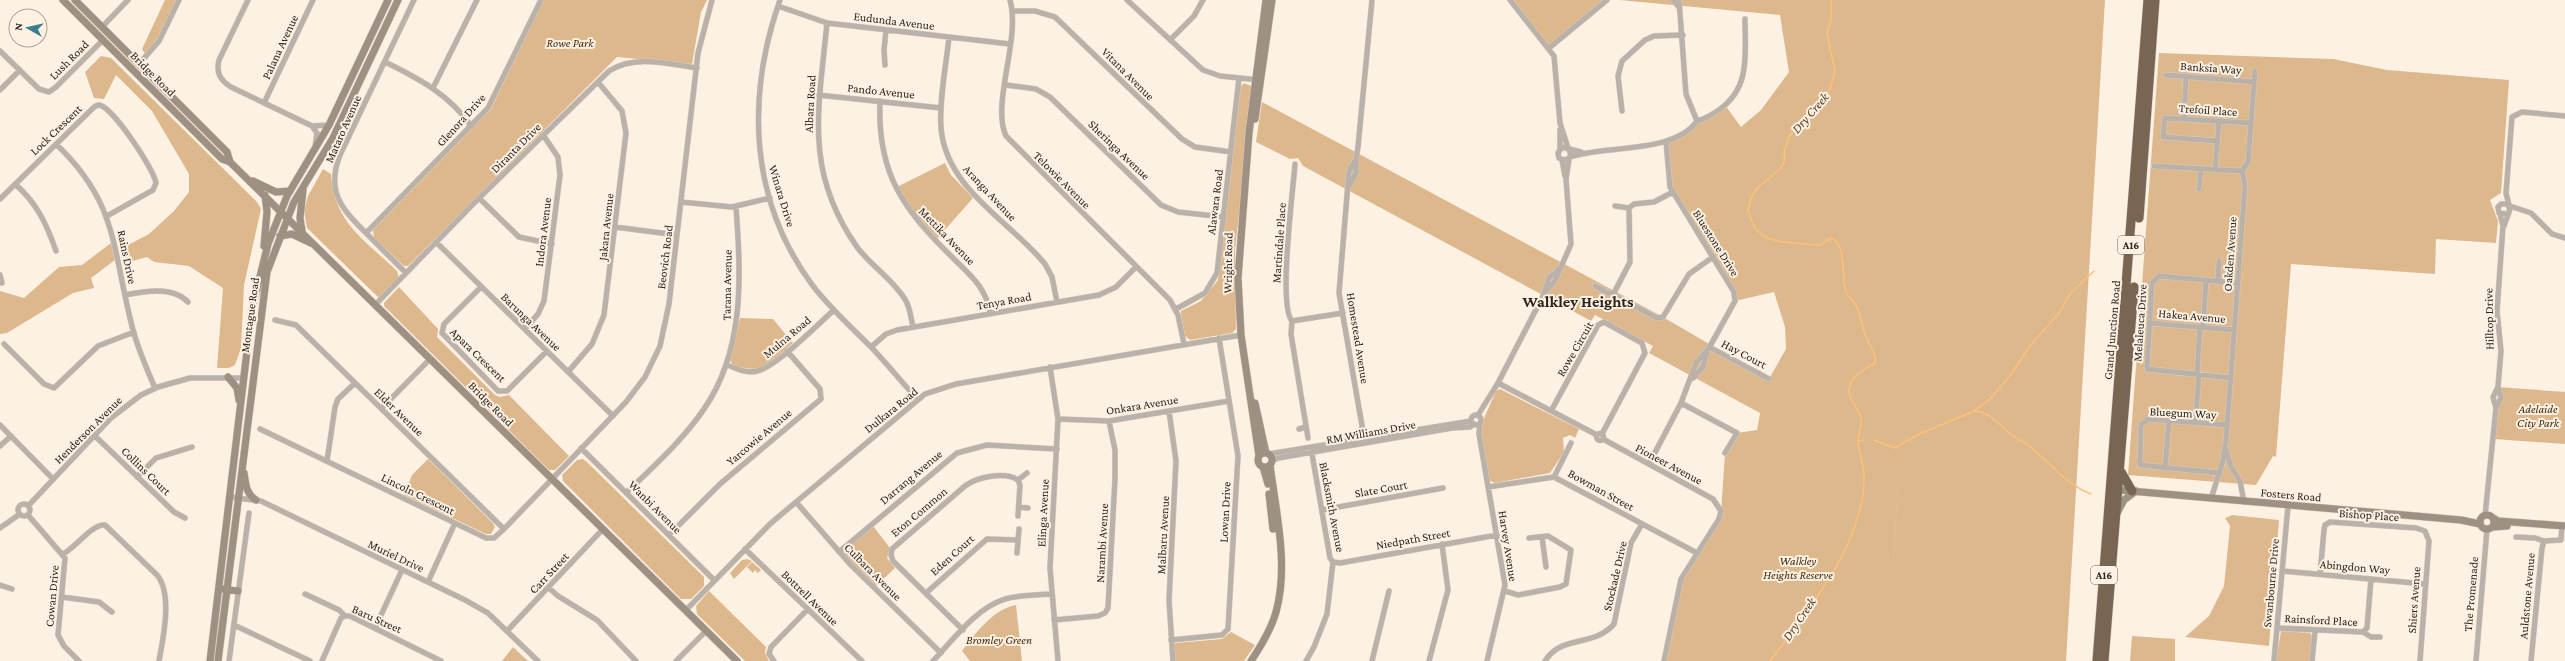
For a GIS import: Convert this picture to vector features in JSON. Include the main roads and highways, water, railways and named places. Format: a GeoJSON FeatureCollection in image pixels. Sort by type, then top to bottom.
{"type":"FeatureCollection","features":[{"type":"Feature","properties":{"kind":"highway","name":"Grand Junction Road"},"geometry":{"type":"LineString","coordinates":[[2104,661],[2117,513],[2115,489],[2120,470],[2147,55],[2148,0]]}},
{"type":"Feature","properties":{"kind":"highway","name":"Grand Junction Road"},"geometry":{"type":"LineString","coordinates":[[2097,661],[2115,489],[2147,55],[2155,0]]}},
{"type":"Feature","properties":{"kind":"highway"},"geometry":{"type":"LineString","coordinates":[[2120,470],[2134,491]]}},
{"type":"Feature","properties":{"kind":"main road","name":"Bridge Road"},"geometry":{"type":"LineString","coordinates":[[63,0],[222,159],[230,162],[288,217],[375,305],[737,661]]}},
{"type":"Feature","properties":{"kind":"main road","name":"Bridge Road"},"geometry":{"type":"LineString","coordinates":[[75,0],[227,152],[230,162]]}},
{"type":"Feature","properties":{"kind":"main road","name":"Montague Road"},"geometry":{"type":"LineString","coordinates":[[210,661],[240,408],[255,295],[263,258],[290,191],[329,125],[388,0]]}},
{"type":"Feature","properties":{"kind":"main road","name":"Montague Road"},"geometry":{"type":"LineString","coordinates":[[218,661],[264,287],[280,236],[288,217],[304,184],[332,138],[398,0]]}},
{"type":"Feature","properties":{"kind":"main road","name":"Wright Road"},"geometry":{"type":"LineString","coordinates":[[1259,80],[1266,0]]}},
{"type":"Feature","properties":{"kind":"main road","name":"Wright Road"},"geometry":{"type":"LineString","coordinates":[[1264,454],[1249,384],[1241,335],[1239,256],[1249,143],[1272,0]]}},
{"type":"Feature","properties":{"kind":"main road"},"geometry":{"type":"LineString","coordinates":[[133,70],[139,64]]}},
{"type":"Feature","properties":{"kind":"main road"},"geometry":{"type":"LineString","coordinates":[[247,178],[276,192],[290,191]]}},
{"type":"Feature","properties":{"kind":"main road"},"geometry":{"type":"LineString","coordinates":[[302,231],[300,218],[304,184]]}},
{"type":"Feature","properties":{"kind":"main road"},"geometry":{"type":"LineString","coordinates":[[263,258],[267,212],[265,195]]}},
{"type":"Feature","properties":{"kind":"main road"},"geometry":{"type":"LineString","coordinates":[[280,236],[292,234],[318,247]]}},
{"type":"Feature","properties":{"kind":"main road"},"geometry":{"type":"LineString","coordinates":[[228,377],[237,388],[240,408]]}},
{"type":"Feature","properties":{"kind":"main road"},"geometry":{"type":"LineString","coordinates":[[244,378],[253,378]]}},
{"type":"Feature","properties":{"kind":"main road"},"geometry":{"type":"LineString","coordinates":[[1264,454],[1258,463],[1268,465]]}},
{"type":"Feature","properties":{"kind":"main road"},"geometry":{"type":"LineString","coordinates":[[1251,661],[1267,634],[1276,613],[1280,585],[1280,563],[1270,511],[1268,465],[1264,454]]}},
{"type":"Feature","properties":{"kind":"main road"},"geometry":{"type":"LineString","coordinates":[[242,463],[246,488],[250,496],[256,500]]}},
{"type":"Feature","properties":{"kind":"main road","name":"Fosters Road"},"geometry":{"type":"LineString","coordinates":[[2115,489],[2288,506],[2461,520],[2485,518],[2498,521],[2564,528]]}},
{"type":"Feature","properties":{"kind":"main road"},"geometry":{"type":"LineString","coordinates":[[2117,513],[2124,500],[2134,491]]}},
{"type":"Feature","properties":{"kind":"main road"},"geometry":{"type":"LineString","coordinates":[[2485,518],[2490,528]]}},
{"type":"Feature","properties":{"kind":"main road"},"geometry":{"type":"LineString","coordinates":[[2485,518],[2490,528]]}},
{"type":"Feature","properties":{"kind":"main road"},"geometry":{"type":"LineString","coordinates":[[2490,528],[2515,526],[2564,528]]}},
{"type":"Feature","properties":{"kind":"main road"},"geometry":{"type":"LineString","coordinates":[[218,589],[238,591]]}},
{"type":"Feature","properties":{"kind":"waterway","name":"Dry Creek"},"geometry":{"type":"LineString","coordinates":[[1770,661],[1816,599],[1843,553],[1854,530],[1861,506],[1864,476],[1858,442],[1861,418],[1850,396],[1849,390],[1852,380],[1875,363],[1874,352],[1864,333],[1859,312],[1846,292],[1843,261],[1836,241],[1831,238],[1820,245],[1782,242],[1767,238],[1755,229],[1748,211],[1751,198],[1757,188],[1780,169],[1785,161],[1784,151],[1789,137],[1802,119],[1829,93],[1835,71],[1827,34],[1831,20],[1831,0]]}},
{"type":"Feature","properties":{"kind":"waterway"},"geometry":{"type":"LineString","coordinates":[[1974,411],[1990,399],[2009,377],[2033,342],[2060,312],[2070,294],[2094,271]]}},
{"type":"Feature","properties":{"kind":"waterway"},"geometry":{"type":"LineString","coordinates":[[1874,440],[1895,448],[1915,436],[1974,411],[1980,412],[1988,415],[2012,435],[2028,445],[2073,485],[2091,494]]}},
{"type":"Feature","properties":{"kind":"waterway","name":"Dry Creek"},"geometry":{"type":"LineString","coordinates":[[1858,441],[1864,440]]}},
{"type":"Feature","properties":{"kind":"district","name":"Walkley Heights"},"geometry":{"type":"Point","coordinates":[1578,301]}},
{"type":"Feature","properties":{"kind":"park label","name":"Rowe Park"},"geometry":{"type":"Point","coordinates":[570,43]}},
{"type":"Feature","properties":{"kind":"park label","name":"Adelaide City Park"},"geometry":{"type":"Point","coordinates":[2538,416]}},
{"type":"Feature","properties":{"kind":"park label","name":"Walkley Heights Reserve"},"geometry":{"type":"Point","coordinates":[1798,568]}},
{"type":"Feature","properties":{"kind":"park label","name":"Bromley Green"},"geometry":{"type":"Point","coordinates":[999,640]}}]}
